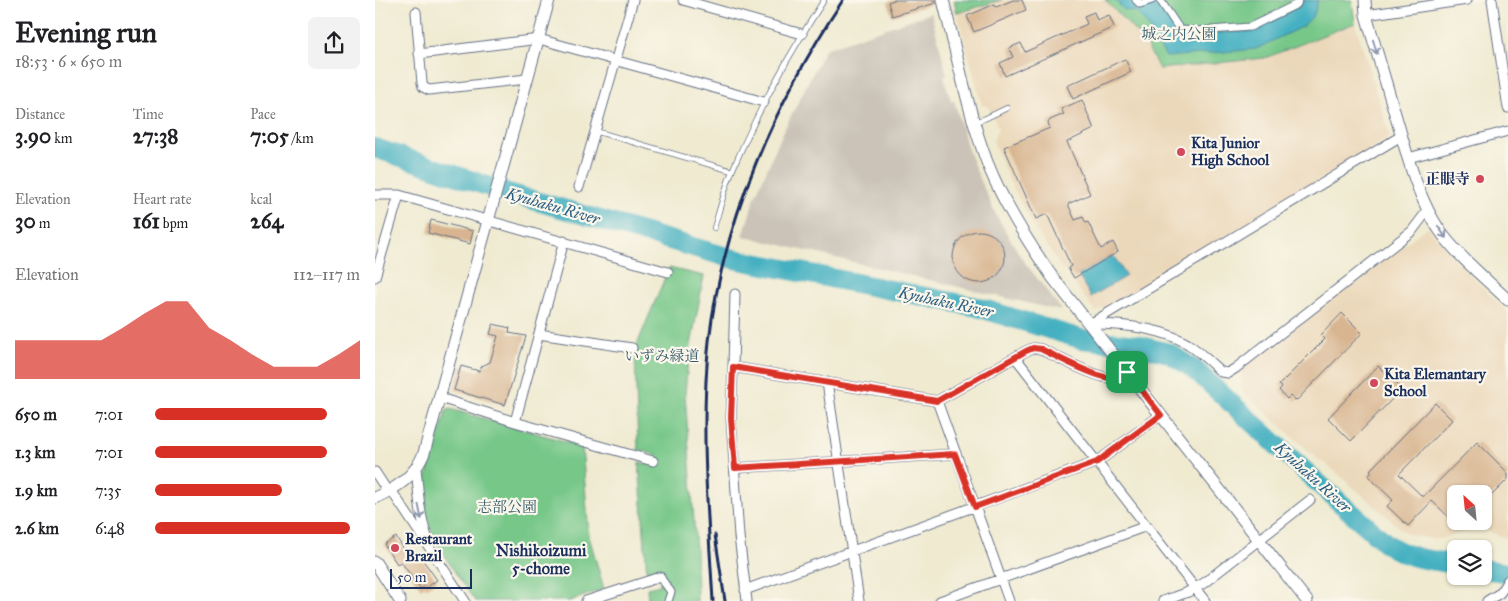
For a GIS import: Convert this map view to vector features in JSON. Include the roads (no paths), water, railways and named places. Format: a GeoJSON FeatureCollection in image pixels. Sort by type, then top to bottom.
{"type":"FeatureCollection","features":[{"type":"Feature","properties":{"kind":"street"},"geometry":{"type":"LineString","coordinates":[[375,498],[405,480],[416,469],[423,453],[440,398],[549,0]]}},
{"type":"Feature","properties":{"kind":"street"},"geometry":{"type":"LineString","coordinates":[[579,187],[633,0]]}},
{"type":"Feature","properties":{"kind":"street"},"geometry":{"type":"LineString","coordinates":[[683,0],[802,34]]}},
{"type":"Feature","properties":{"kind":"street"},"geometry":{"type":"LineString","coordinates":[[943,0],[974,122],[987,162],[1017,223],[1053,278],[1307,601]]}},
{"type":"Feature","properties":{"kind":"street"},"geometry":{"type":"LineString","coordinates":[[1136,0],[1140,4],[1152,0]]}},
{"type":"Feature","properties":{"kind":"street"},"geometry":{"type":"LineString","coordinates":[[1160,0],[1180,30],[1197,31],[1250,27],[1297,4],[1298,0]]}},
{"type":"Feature","properties":{"kind":"street"},"geometry":{"type":"LineString","coordinates":[[1365,0],[1366,15],[1401,136],[1415,180],[1428,210],[1442,234],[1457,252],[1508,300]]}},
{"type":"Feature","properties":{"kind":"street"},"geometry":{"type":"LineString","coordinates":[[1366,15],[1467,0]]}},
{"type":"Feature","properties":{"kind":"street"},"geometry":{"type":"LineString","coordinates":[[1492,0],[1508,108]]}},
{"type":"Feature","properties":{"kind":"street"},"geometry":{"type":"LineString","coordinates":[[416,12],[423,87],[429,90],[527,80]]}},
{"type":"Feature","properties":{"kind":"street"},"geometry":{"type":"LineString","coordinates":[[419,54],[539,39],[764,102]]}},
{"type":"Feature","properties":{"kind":"street"},"geometry":{"type":"LineString","coordinates":[[1408,158],[1508,131]]}},
{"type":"Feature","properties":{"kind":"street"},"geometry":{"type":"LineString","coordinates":[[1093,328],[1401,136]]}},
{"type":"Feature","properties":{"kind":"street"},"geometry":{"type":"LineString","coordinates":[[375,195],[399,195],[668,272]]}},
{"type":"Feature","properties":{"kind":"street"},"geometry":{"type":"LineString","coordinates":[[375,276],[399,195]]}},
{"type":"Feature","properties":{"kind":"street"},"geometry":{"type":"LineString","coordinates":[[1093,328],[1115,325],[1149,330],[1172,336],[1189,345],[1221,372],[1228,373],[1412,231],[1428,210]]}},
{"type":"Feature","properties":{"kind":"street"},"geometry":{"type":"LineString","coordinates":[[515,422],[564,241]]}},
{"type":"Feature","properties":{"kind":"street"},"geometry":{"type":"LineString","coordinates":[[735,294],[731,418],[739,536],[747,601]]}},
{"type":"Feature","properties":{"kind":"street"},"geometry":{"type":"LineString","coordinates":[[539,334],[632,348]]}},
{"type":"Feature","properties":{"kind":"street"},"geometry":{"type":"LineString","coordinates":[[733,367],[937,401],[1033,348],[1041,349],[1094,374],[1107,378],[1127,372]]}},
{"type":"Feature","properties":{"kind":"street"},"geometry":{"type":"LineString","coordinates":[[1015,357],[1205,601]]}},
{"type":"Feature","properties":{"kind":"street"},"geometry":{"type":"LineString","coordinates":[[827,382],[859,601]]}},
{"type":"Feature","properties":{"kind":"street"},"geometry":{"type":"LineString","coordinates":[[440,398],[515,422],[653,461]]}},
{"type":"Feature","properties":{"kind":"street"},"geometry":{"type":"LineString","coordinates":[[937,401],[1009,601]]}},
{"type":"Feature","properties":{"kind":"street"},"geometry":{"type":"LineString","coordinates":[[745,590],[1097,462],[1161,415]]}},
{"type":"Feature","properties":{"kind":"street"},"geometry":{"type":"LineString","coordinates":[[735,468],[955,454]]}},
{"type":"Feature","properties":{"kind":"street"},"geometry":{"type":"LineString","coordinates":[[416,469],[419,507],[424,529],[434,554]]}},
{"type":"Feature","properties":{"kind":"street"},"geometry":{"type":"LineString","coordinates":[[375,472],[465,601]]}},
{"type":"Feature","properties":{"kind":"street"},"geometry":{"type":"LineString","coordinates":[[1163,601],[1196,588],[1310,500]]}},
{"type":"Feature","properties":{"kind":"street"},"geometry":{"type":"LineString","coordinates":[[940,601],[1145,525]]}},
{"type":"Feature","properties":{"kind":"street"},"geometry":{"type":"LineString","coordinates":[[375,562],[401,601]]}},
{"type":"Feature","properties":{"kind":"street"},"geometry":{"type":"LineString","coordinates":[[586,601],[660,577],[671,592],[668,601]]}},
{"type":"Feature","properties":{"kind":"street"},"geometry":{"type":"LineString","coordinates":[[1487,601],[1500,596],[1508,580]]}},
{"type":"Feature","properties":{"kind":"lane"},"geometry":{"type":"LineString","coordinates":[[714,228],[732,171],[764,102],[802,34],[824,0]]}},
{"type":"Feature","properties":{"kind":"lane"},"geometry":{"type":"LineString","coordinates":[[974,122],[1007,108]]}},
{"type":"Feature","properties":{"kind":"lane"},"geometry":{"type":"LineString","coordinates":[[595,131],[732,171]]}},
{"type":"Feature","properties":{"kind":"water"},"geometry":{"type":"Polygon","coordinates":[[[1115,0],[1130,0],[1139,8],[1158,1],[1179,33],[1198,34],[1251,31],[1301,6],[1303,0],[1318,0],[1314,15],[1303,26],[1256,49],[1166,57],[1146,23],[1136,12],[1124,10],[1115,0]]]}},
{"type":"Feature","properties":{"kind":"water"},"geometry":{"type":"Polygon","coordinates":[[[1113,255],[1126,276],[1091,297],[1078,275],[1113,255]]]}},
{"type":"Feature","properties":{"kind":"waterway","name":"Kyuhaku River"},"geometry":{"type":"LineString","coordinates":[[375,148],[502,191],[734,259],[977,307],[1081,339],[1137,345],[1169,353],[1195,370],[1387,544],[1412,556],[1447,563]]}},
{"type":"Feature","properties":{"kind":"waterway","name":"Kyuhaku River"},"geometry":{"type":"LineString","coordinates":[[1492,570],[1508,573]]}},
{"type":"Feature","properties":{"kind":"railway"},"geometry":{"type":"LineString","coordinates":[[713,601],[707,504],[705,406],[709,341],[716,295],[726,250],[756,163],[796,79],[843,0]]}},
{"type":"Feature","properties":{"kind":"railway"},"geometry":{"type":"LineString","coordinates":[[715,535],[725,601]]}},
{"type":"Feature","properties":{"kind":"place","name":"Kita Junior High School"},"geometry":{"type":"Point","coordinates":[1181,152]}},
{"type":"Feature","properties":{"kind":"place","name":"正眼寺"},"geometry":{"type":"Point","coordinates":[1480,179]}},
{"type":"Feature","properties":{"kind":"place","name":"Kita Elemantary School"},"geometry":{"type":"Point","coordinates":[1374,383]}},
{"type":"Feature","properties":{"kind":"place","name":"Restaurant Brazil"},"geometry":{"type":"Point","coordinates":[395,548]}},
{"type":"Feature","properties":{"kind":"district","name":"Nishikoizumi 5-chome"},"geometry":{"type":"Point","coordinates":[541,559]}},
{"type":"Feature","properties":{"kind":"park label","name":"城之内公園"},"geometry":{"type":"Point","coordinates":[1179,34]}},
{"type":"Feature","properties":{"kind":"park label","name":"いずみ緑道"},"geometry":{"type":"Point","coordinates":[662,356]}},
{"type":"Feature","properties":{"kind":"park label","name":"志部公園"},"geometry":{"type":"Point","coordinates":[507,507]}}]}
